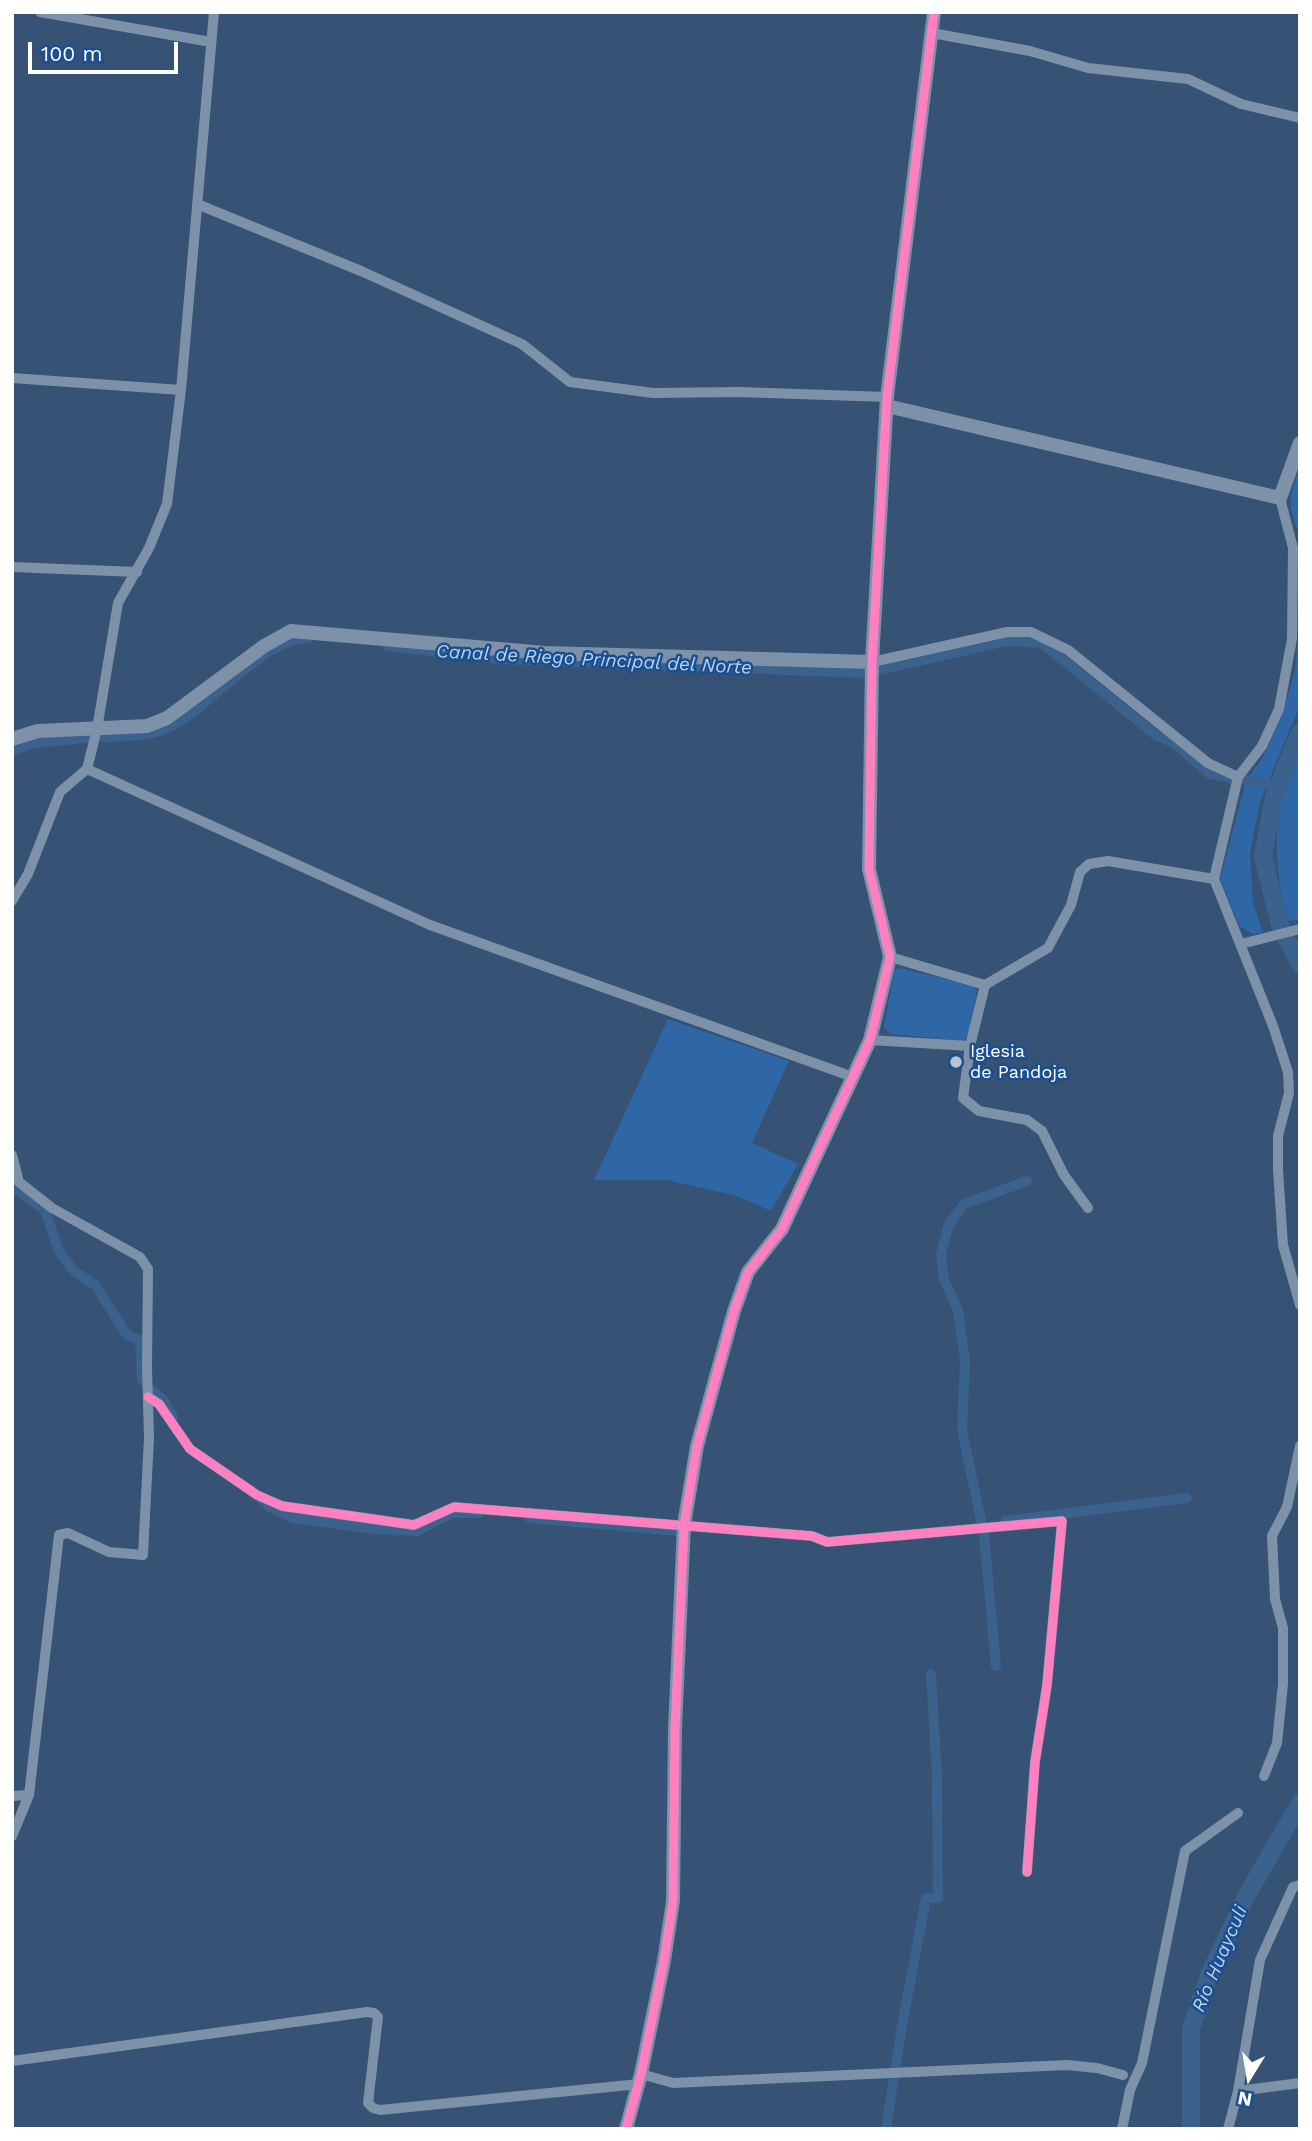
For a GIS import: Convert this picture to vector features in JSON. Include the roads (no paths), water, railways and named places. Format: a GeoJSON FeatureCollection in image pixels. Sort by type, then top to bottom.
{"type":"FeatureCollection","features":[{"type":"Feature","properties":{"kind":"street"},"geometry":{"type":"LineString","coordinates":[[40,12],[211,42]]}},
{"type":"Feature","properties":{"kind":"street"},"geometry":{"type":"LineString","coordinates":[[12,901],[27,874],[60,792],[87,769],[97,729],[118,603],[137,572],[167,504],[181,390],[214,12]]}},
{"type":"Feature","properties":{"kind":"street"},"geometry":{"type":"LineString","coordinates":[[626,2129],[640,2079],[673,1901],[684,1525],[692,1469],[706,1406],[748,1272],[782,1229],[870,1040],[890,957],[869,869],[872,662],[887,402],[934,12]]}},
{"type":"Feature","properties":{"kind":"street"},"geometry":{"type":"LineString","coordinates":[[932,33],[1030,51],[1088,68],[1188,79],[1241,104],[1300,118]]}},
{"type":"Feature","properties":{"kind":"street"},"geometry":{"type":"LineString","coordinates":[[197,204],[361,271],[522,344],[570,382],[653,393],[738,392],[887,402],[1280,498]]}},
{"type":"Feature","properties":{"kind":"street"},"geometry":{"type":"LineString","coordinates":[[12,378],[181,390]]}},
{"type":"Feature","properties":{"kind":"street"},"geometry":{"type":"LineString","coordinates":[[1300,443],[1280,498],[1293,548],[1292,639],[1279,709],[1262,747],[1238,777],[1214,879],[1273,1026],[1288,1072],[1289,1093],[1278,1136],[1278,1170],[1283,1245],[1300,1305]]}},
{"type":"Feature","properties":{"kind":"street"},"geometry":{"type":"LineString","coordinates":[[12,567],[137,572]]}},
{"type":"Feature","properties":{"kind":"street"},"geometry":{"type":"LineString","coordinates":[[12,739],[38,731],[148,726],[167,718],[264,646],[291,631],[545,653],[872,662],[1007,632],[1031,632],[1068,650],[1208,763],[1238,777]]}},
{"type":"Feature","properties":{"kind":"street"},"geometry":{"type":"LineString","coordinates":[[87,769],[430,925],[853,1077]]}},
{"type":"Feature","properties":{"kind":"street"},"geometry":{"type":"LineString","coordinates":[[1088,1208],[1064,1175],[1042,1131],[1027,1120],[979,1111],[963,1098],[970,1046],[985,985],[1048,948],[1071,905],[1080,872],[1089,864],[1108,861],[1214,879]]}},
{"type":"Feature","properties":{"kind":"street"},"geometry":{"type":"LineString","coordinates":[[1241,944],[1298,929]]}},
{"type":"Feature","properties":{"kind":"street"},"geometry":{"type":"LineString","coordinates":[[890,957],[985,985]]}},
{"type":"Feature","properties":{"kind":"street"},"geometry":{"type":"LineString","coordinates":[[870,1040],[970,1046]]}},
{"type":"Feature","properties":{"kind":"street"},"geometry":{"type":"LineString","coordinates":[[12,1155],[19,1182],[52,1208],[139,1257],[148,1269],[149,1438],[143,1555],[109,1552],[68,1533],[58,1535],[29,1795],[12,1836]]}},
{"type":"Feature","properties":{"kind":"street"},"geometry":{"type":"LineString","coordinates":[[148,1397],[159,1404],[190,1449],[257,1495],[282,1506],[414,1525],[454,1507],[812,1536],[827,1542],[1062,1521],[1047,1685],[1035,1762],[1027,1872]]}},
{"type":"Feature","properties":{"kind":"street"},"geometry":{"type":"LineString","coordinates":[[1264,1776],[1278,1743],[1283,1684],[1283,1628],[1275,1599],[1272,1536],[1287,1507],[1300,1446]]}},
{"type":"Feature","properties":{"kind":"street"},"geometry":{"type":"LineString","coordinates":[[12,1796],[29,1795]]}},
{"type":"Feature","properties":{"kind":"street"},"geometry":{"type":"LineString","coordinates":[[1122,2129],[1130,2091],[1142,2063],[1185,1851],[1238,1813]]}},
{"type":"Feature","properties":{"kind":"street"},"geometry":{"type":"LineString","coordinates":[[1228,2129],[1238,2091],[1260,1960],[1293,1888],[1300,1885]]}},
{"type":"Feature","properties":{"kind":"street"},"geometry":{"type":"LineString","coordinates":[[12,2061],[374,2012],[378,2017],[368,2103],[380,2110],[640,2079],[673,2083],[1067,2065],[1097,2068],[1123,2075]]}},
{"type":"Feature","properties":{"kind":"street"},"geometry":{"type":"LineString","coordinates":[[1238,2091],[1300,2083]]}},
{"type":"Feature","properties":{"kind":"waterway","name":"Canal de Riego Principal del Norte"},"geometry":{"type":"LineString","coordinates":[[103,737],[141,735],[168,728],[192,713],[275,648],[308,638]]}},
{"type":"Feature","properties":{"kind":"waterway","name":"Canal de Riego Principal del Norte"},"geometry":{"type":"LineString","coordinates":[[880,670],[1007,641],[1042,643],[1157,736],[1174,743],[1210,774],[1267,784],[1279,781]]}},
{"type":"Feature","properties":{"kind":"waterway","name":"Canal de Riego Principal del Norte"},"geometry":{"type":"LineString","coordinates":[[387,646],[499,659],[864,673]]}},
{"type":"Feature","properties":{"kind":"waterway","name":"Río Huayculi"},"geometry":{"type":"LineString","coordinates":[[1300,732],[1274,796],[1263,857],[1281,929],[1300,964]]}},
{"type":"Feature","properties":{"kind":"waterway","name":"Canal de Riego Principal del Norte"},"geometry":{"type":"LineString","coordinates":[[12,751],[34,743],[85,738]]}},
{"type":"Feature","properties":{"kind":"waterway"},"geometry":{"type":"LineString","coordinates":[[982,1525],[962,1430],[965,1361],[958,1310],[944,1280],[941,1254],[949,1224],[964,1204],[1027,1181]]}},
{"type":"Feature","properties":{"kind":"waterway"},"geometry":{"type":"LineString","coordinates":[[12,1186],[45,1210],[59,1252],[74,1271],[95,1285],[127,1335],[140,1340],[142,1380]]}},
{"type":"Feature","properties":{"kind":"waterway"},"geometry":{"type":"LineString","coordinates":[[154,1392],[164,1401],[173,1417]]}},
{"type":"Feature","properties":{"kind":"waterway"},"geometry":{"type":"LineString","coordinates":[[1005,1521],[1187,1498]]}},
{"type":"Feature","properties":{"kind":"waterway"},"geometry":{"type":"LineString","coordinates":[[261,1499],[270,1507],[293,1518],[374,1529],[417,1531],[452,1513],[479,1513]]}},
{"type":"Feature","properties":{"kind":"waterway"},"geometry":{"type":"LineString","coordinates":[[530,1518],[679,1531]]}},
{"type":"Feature","properties":{"kind":"waterway"},"geometry":{"type":"LineString","coordinates":[[984,1534],[996,1666]]}},
{"type":"Feature","properties":{"kind":"waterway"},"geometry":{"type":"LineString","coordinates":[[886,2129],[926,1898],[938,1898],[937,1777],[931,1674]]}},
{"type":"Feature","properties":{"kind":"waterway","name":"Río Huayculi"},"geometry":{"type":"LineString","coordinates":[[1191,2129],[1191,2029],[1209,1975],[1248,1893],[1300,1803]]}},
{"type":"Feature","properties":{"kind":"place","name":"Iglesia de Pandoja"},"geometry":{"type":"Point","coordinates":[956,1062]}}]}
